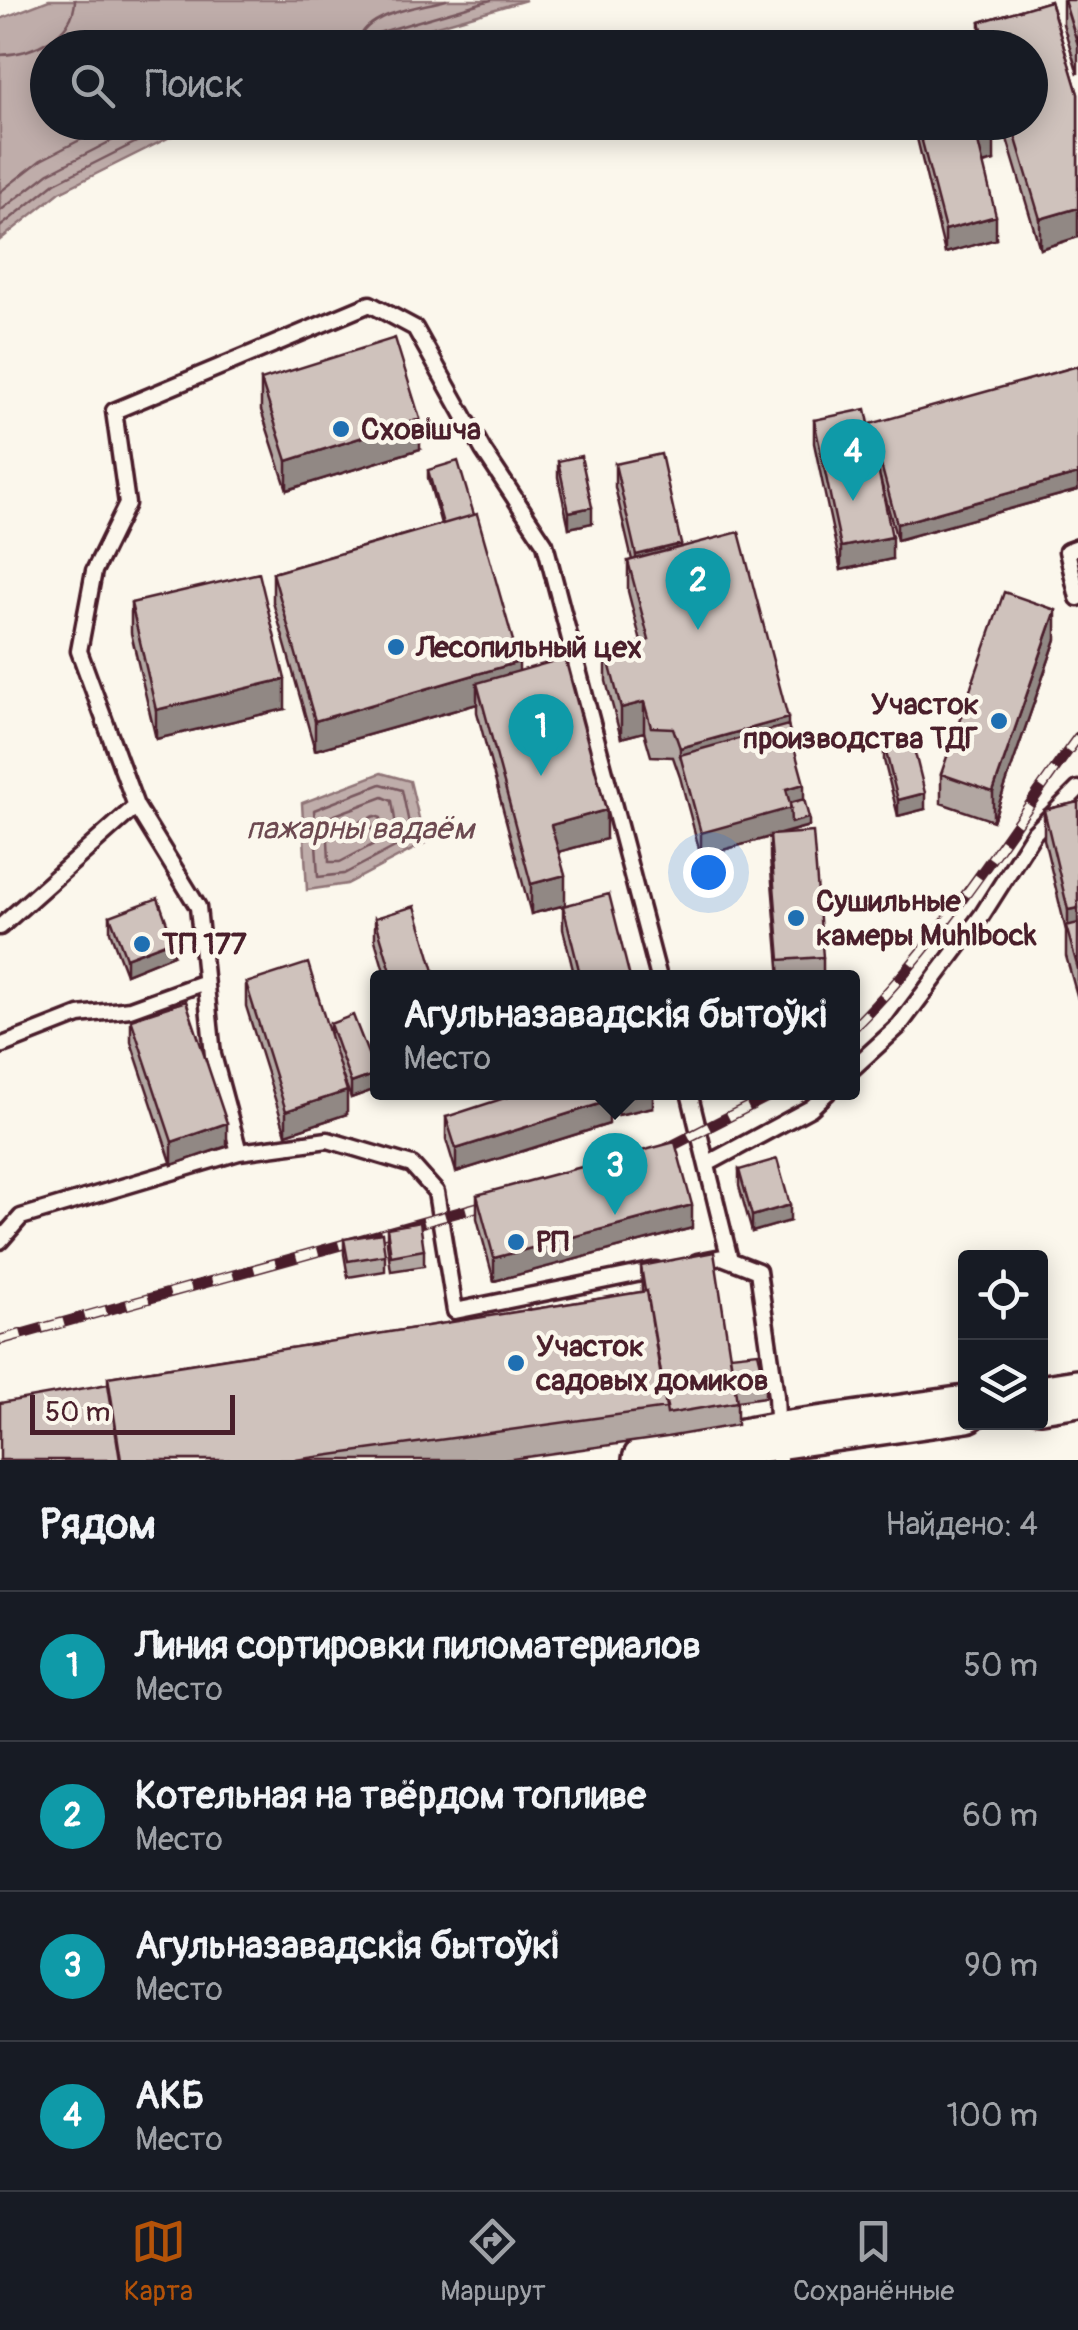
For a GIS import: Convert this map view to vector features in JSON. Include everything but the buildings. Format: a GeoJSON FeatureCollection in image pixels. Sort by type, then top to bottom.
{"type":"FeatureCollection","features":[{"type":"Feature","properties":{"kind":"main road"},"geometry":{"type":"LineString","coordinates":[[1048,1398],[1078,1394]]}},
{"type":"Feature","properties":{"kind":"main road"},"geometry":{"type":"LineString","coordinates":[[646,1460],[778,1448],[958,1411]]}},
{"type":"Feature","properties":{"kind":"lane"},"geometry":{"type":"LineString","coordinates":[[239,1152],[213,1055],[198,907],[136,806],[79,651],[94,571],[128,504],[114,411],[370,304],[416,328],[483,450],[545,544],[657,970]]}},
{"type":"Feature","properties":{"kind":"lane"},"geometry":{"type":"LineString","coordinates":[[1078,547],[1067,550],[1078,598]]}},
{"type":"Feature","properties":{"kind":"lane"},"geometry":{"type":"LineString","coordinates":[[860,1062],[899,1026],[982,916],[1034,833],[1078,790]]}},
{"type":"Feature","properties":{"kind":"lane"},"geometry":{"type":"LineString","coordinates":[[0,926],[136,806]]}},
{"type":"Feature","properties":{"kind":"lane"},"geometry":{"type":"LineString","coordinates":[[0,1046],[79,1015],[130,1009],[205,982]]}},
{"type":"Feature","properties":{"kind":"lane"},"geometry":{"type":"LineString","coordinates":[[691,1100],[730,1260]]}},
{"type":"Feature","properties":{"kind":"lane"},"geometry":{"type":"LineString","coordinates":[[707,1164],[819,1100]]}},
{"type":"Feature","properties":{"kind":"lane"},"geometry":{"type":"LineString","coordinates":[[0,1241],[21,1217],[239,1152],[328,1140],[412,1165],[436,1192],[456,1310],[664,1268]]}},
{"type":"Feature","properties":{"kind":"lane"},"geometry":{"type":"LineString","coordinates":[[684,1265],[722,1257],[758,1271],[776,1396],[778,1448]]}},
{"type":"Feature","properties":{"kind":"water"},"geometry":{"type":"Polygon","coordinates":[[[49,0],[526,0],[423,30],[30,30],[30,140],[164,140],[60,192],[0,240],[0,19],[49,0]]]}},
{"type":"Feature","properties":{"kind":"water","name":"пажарны вадаём"},"geometry":{"type":"Polygon","coordinates":[[[381,773],[410,781],[425,843],[347,884],[307,890],[302,803],[381,773]]]}},
{"type":"Feature","properties":{"kind":"railway"},"geometry":{"type":"LineString","coordinates":[[860,1021],[915,961],[1078,737]]}},
{"type":"Feature","properties":{"kind":"railway"},"geometry":{"type":"LineString","coordinates":[[650,1157],[761,1100]]}},
{"type":"Feature","properties":{"kind":"railway"},"geometry":{"type":"LineString","coordinates":[[0,1340],[506,1199]]}},
{"type":"Feature","properties":{"kind":"place","name":"Сховішча"},"geometry":{"type":"Point","coordinates":[341,429]}},
{"type":"Feature","properties":{"kind":"place","name":"АКБ"},"geometry":{"type":"Point","coordinates":[853,501]}},
{"type":"Feature","properties":{"kind":"place","name":"Котельная на твёрдом топливе"},"geometry":{"type":"Point","coordinates":[698,630]}},
{"type":"Feature","properties":{"kind":"place","name":"Лесопильный цех"},"geometry":{"type":"Point","coordinates":[396,647]}},
{"type":"Feature","properties":{"kind":"place","name":"Участок производства ТДГ"},"geometry":{"type":"Point","coordinates":[999,721]}},
{"type":"Feature","properties":{"kind":"place","name":"Линия сортировки пиломатериалов"},"geometry":{"type":"Point","coordinates":[541,776]}},
{"type":"Feature","properties":{"kind":"place","name":"Cушильные камеры Muhlbock"},"geometry":{"type":"Point","coordinates":[796,918]}},
{"type":"Feature","properties":{"kind":"place","name":"ТП 177"},"geometry":{"type":"Point","coordinates":[142,944]}},
{"type":"Feature","properties":{"kind":"place","name":"Агульназавадскія бытоўкі"},"geometry":{"type":"Point","coordinates":[615,1215]}},
{"type":"Feature","properties":{"kind":"place","name":"РП"},"geometry":{"type":"Point","coordinates":[516,1242]}},
{"type":"Feature","properties":{"kind":"place","name":"Участок садовых домиков"},"geometry":{"type":"Point","coordinates":[516,1363]}}]}
